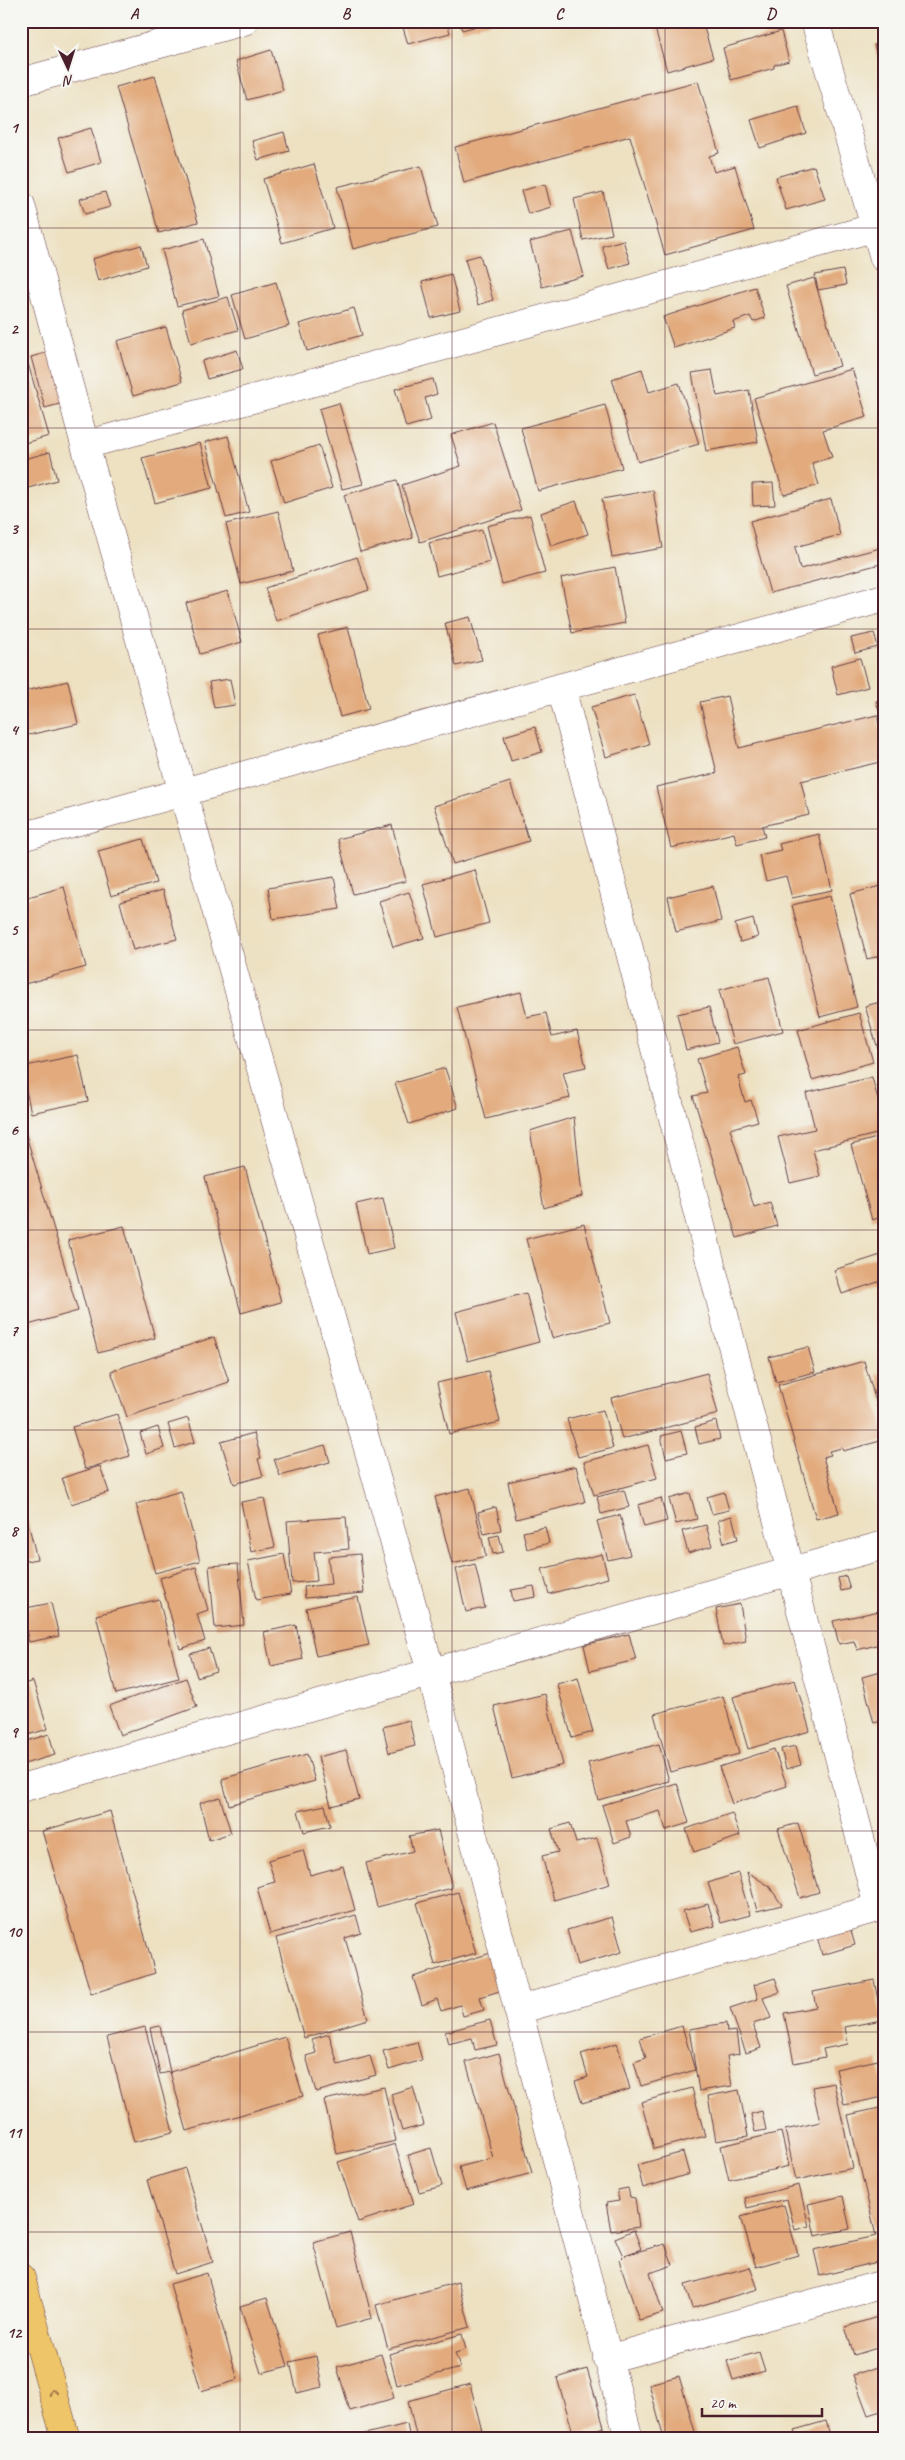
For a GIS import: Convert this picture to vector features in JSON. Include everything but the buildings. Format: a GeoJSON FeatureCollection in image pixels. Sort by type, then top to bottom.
{"type":"FeatureCollection","features":[{"type":"Feature","properties":{"kind":"highway"},"geometry":{"type":"LineString","coordinates":[[21,2278],[66,2439]]}},
{"type":"Feature","properties":{"kind":"street"},"geometry":{"type":"LineString","coordinates":[[21,82],[244,21]]}},
{"type":"Feature","properties":{"kind":"street"},"geometry":{"type":"LineString","coordinates":[[815,21],[879,226],[884,258]]}},
{"type":"Feature","properties":{"kind":"street"},"geometry":{"type":"LineString","coordinates":[[21,205],[85,445],[431,1672],[629,2439]]}},
{"type":"Feature","properties":{"kind":"street"},"geometry":{"type":"LineString","coordinates":[[85,445],[879,226]]}},
{"type":"Feature","properties":{"kind":"street"},"geometry":{"type":"LineString","coordinates":[[21,837],[884,598]]}},
{"type":"Feature","properties":{"kind":"street"},"geometry":{"type":"LineString","coordinates":[[518,2010],[881,1906],[791,1572],[561,687]]}},
{"type":"Feature","properties":{"kind":"street"},"geometry":{"type":"LineString","coordinates":[[21,1788],[884,1545]]}},
{"type":"Feature","properties":{"kind":"street"},"geometry":{"type":"LineString","coordinates":[[608,2359],[884,2284]]}}]}
